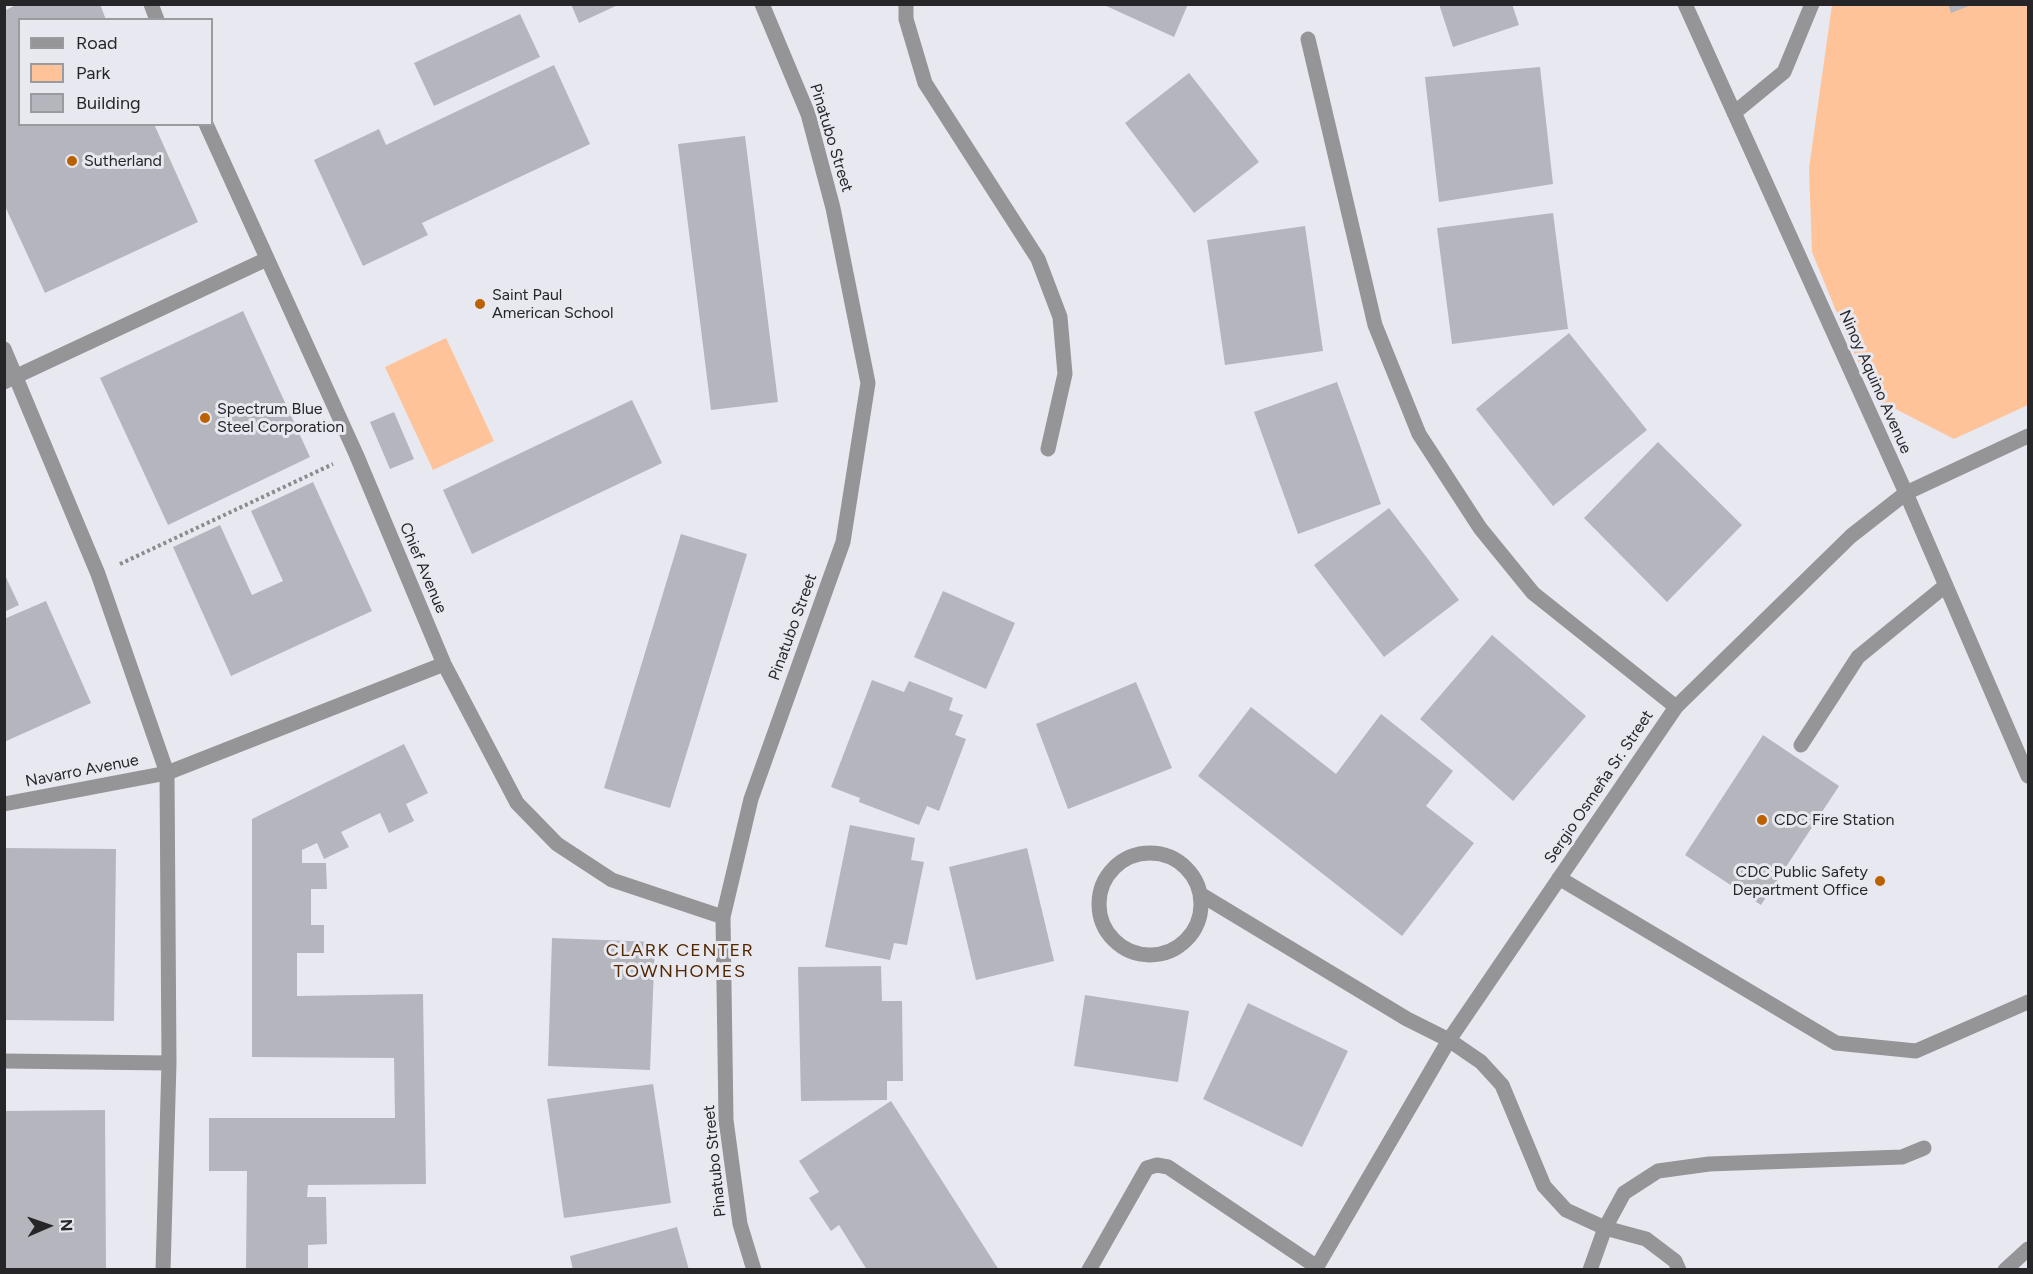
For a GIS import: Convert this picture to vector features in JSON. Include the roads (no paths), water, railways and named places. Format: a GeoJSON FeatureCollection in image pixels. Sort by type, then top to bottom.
{"type":"FeatureCollection","features":[{"type":"Feature","properties":{"kind":"street"},"geometry":{"type":"LineString","coordinates":[[150,4],[156,18]]}},
{"type":"Feature","properties":{"kind":"street","name":"Pinatubo Street"},"geometry":{"type":"LineString","coordinates":[[754,1269],[740,1224],[726,1120],[723,917],[751,799],[843,542],[868,383],[833,208],[808,114],[762,4]]}},
{"type":"Feature","properties":{"kind":"street"},"geometry":{"type":"LineString","coordinates":[[906,4],[906,19],[926,83],[1038,259],[1060,317],[1065,374],[1048,449]]}},
{"type":"Feature","properties":{"kind":"street","name":"Ninoy Aquino Avenue"},"geometry":{"type":"LineString","coordinates":[[1685,4],[1906,493],[2028,776]]}},
{"type":"Feature","properties":{"kind":"street"},"geometry":{"type":"LineString","coordinates":[[1734,114],[1784,72],[1812,4]]}},
{"type":"Feature","properties":{"kind":"street"},"geometry":{"type":"LineString","coordinates":[[1308,39],[1375,325],[1419,434],[1480,528],[1533,593],[1676,707]]}},
{"type":"Feature","properties":{"kind":"street","name":"Chief Avenue"},"geometry":{"type":"LineString","coordinates":[[207,126],[356,453],[444,664],[518,803],[557,844],[612,880],[723,917]]}},
{"type":"Feature","properties":{"kind":"street"},"geometry":{"type":"LineString","coordinates":[[11,380],[267,259]]}},
{"type":"Feature","properties":{"kind":"street"},"geometry":{"type":"LineString","coordinates":[[4,349],[11,380],[98,574],[167,773],[169,1063],[163,1269]]}},
{"type":"Feature","properties":{"kind":"street","name":"Sergio Osmeña Sr. Street"},"geometry":{"type":"LineString","coordinates":[[1316,1268],[1449,1040],[1676,707],[1851,536],[1906,493],[2028,436]]}},
{"type":"Feature","properties":{"kind":"street"},"geometry":{"type":"LineString","coordinates":[[1801,745],[1858,657],[1945,586]]}},
{"type":"Feature","properties":{"kind":"street","name":"Navarro Avenue"},"geometry":{"type":"LineString","coordinates":[[4,804],[167,773],[444,664]]}},
{"type":"Feature","properties":{"kind":"street"},"geometry":{"type":"LineString","coordinates":[[1200,894],[1200,917],[1194,931],[1184,944],[1170,952],[1155,956],[1139,954],[1118,943],[1103,924],[1099,908],[1106,877],[1117,865],[1131,857],[1147,853],[1163,854],[1178,860],[1190,871],[1200,894],[1407,1019],[1449,1040],[1481,1062],[1502,1085],[1544,1186],[1566,1210],[1605,1228],[1646,1239],[1675,1261],[1679,1269]]}},
{"type":"Feature","properties":{"kind":"street"},"geometry":{"type":"LineString","coordinates":[[1559,878],[1836,1043],[1916,1052],[2028,1002]]}},
{"type":"Feature","properties":{"kind":"street"},"geometry":{"type":"LineString","coordinates":[[4,1061],[169,1063]]}},
{"type":"Feature","properties":{"kind":"street"},"geometry":{"type":"LineString","coordinates":[[1590,1269],[1605,1228],[1624,1193],[1658,1172],[1709,1164],[1902,1157],[1924,1148]]}},
{"type":"Feature","properties":{"kind":"street"},"geometry":{"type":"LineString","coordinates":[[1089,1269],[1147,1168],[1157,1165],[1168,1167],[1316,1268]]}},
{"type":"Feature","properties":{"kind":"street"},"geometry":{"type":"LineString","coordinates":[[2005,1269],[2028,1249]]}},
{"type":"Feature","properties":{"kind":"place","name":"Sutherland"},"geometry":{"type":"Point","coordinates":[72,161]}},
{"type":"Feature","properties":{"kind":"place","name":"Saint Paul American School"},"geometry":{"type":"Point","coordinates":[480,304]}},
{"type":"Feature","properties":{"kind":"place","name":"Spectrum Blue Steel Corporation"},"geometry":{"type":"Point","coordinates":[205,418]}},
{"type":"Feature","properties":{"kind":"place","name":"CDC Fire Station"},"geometry":{"type":"Point","coordinates":[1762,820]}},
{"type":"Feature","properties":{"kind":"place","name":"CDC Public Safety Department Office"},"geometry":{"type":"Point","coordinates":[1880,881]}},
{"type":"Feature","properties":{"kind":"district","name":"CLARK CENTER TOWNHOMES"},"geometry":{"type":"Point","coordinates":[680,961]}}]}
